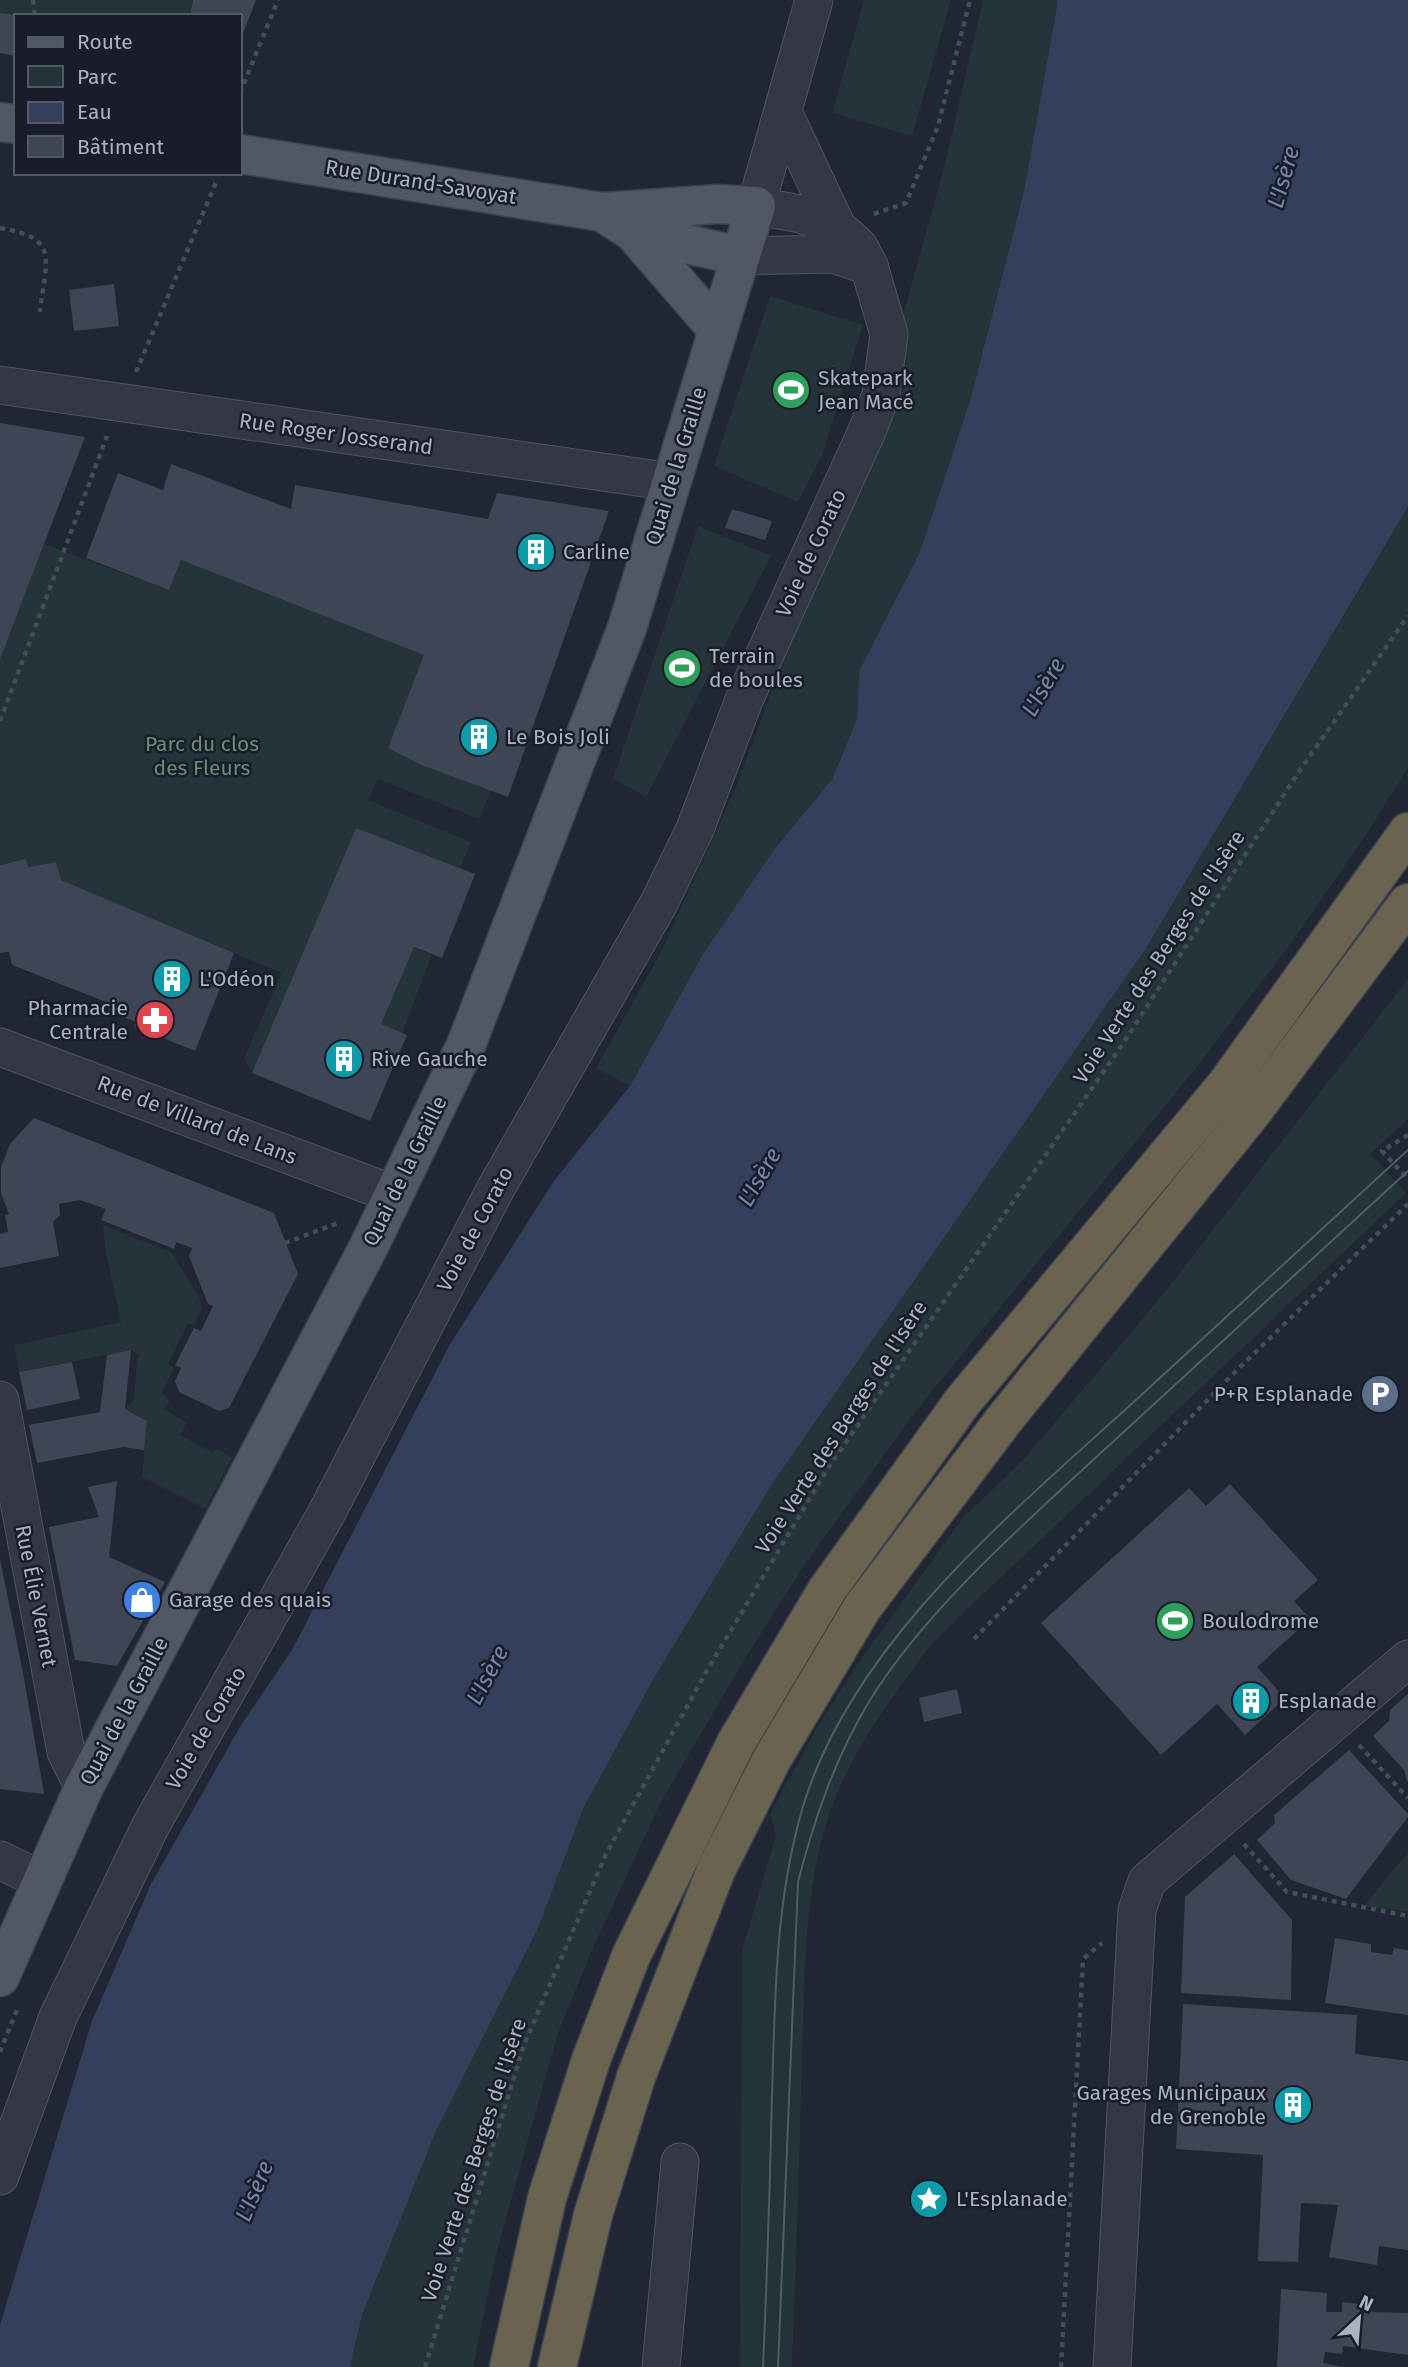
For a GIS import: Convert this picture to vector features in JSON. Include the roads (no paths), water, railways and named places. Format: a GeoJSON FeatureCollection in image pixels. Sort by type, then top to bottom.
{"type":"FeatureCollection","features":[{"type":"Feature","properties":{"kind":"highway"},"geometry":{"type":"LineString","coordinates":[[509,2367],[547,2198],[591,2060],[631,1956],[736,1743],[827,1590],[963,1401],[1226,1085],[1408,832]]}},
{"type":"Feature","properties":{"kind":"highway"},"geometry":{"type":"LineString","coordinates":[[557,2367],[593,2215],[636,2077],[716,1870],[772,1759],[862,1608],[1003,1421],[1253,1111],[1408,903]]}},
{"type":"Feature","properties":{"kind":"main road","name":"Rue Durand-Savoyat"},"geometry":{"type":"LineString","coordinates":[[242,169],[617,222],[718,204],[756,206]]}},
{"type":"Feature","properties":{"kind":"main road","name":"Quai de la Graille"},"geometry":{"type":"LineString","coordinates":[[0,1977],[84,1787],[368,1248],[467,1045],[627,628],[756,206]]}},
{"type":"Feature","properties":{"kind":"main road"},"geometry":{"type":"LineString","coordinates":[[617,222],[740,256]]}},
{"type":"Feature","properties":{"kind":"main road"},"geometry":{"type":"LineString","coordinates":[[617,222],[717,329]]}},
{"type":"Feature","properties":{"kind":"street"},"geometry":{"type":"LineString","coordinates":[[756,206],[814,0]]}},
{"type":"Feature","properties":{"kind":"street","name":"Voie de Corato"},"geometry":{"type":"LineString","coordinates":[[783,112],[837,227]]}},
{"type":"Feature","properties":{"kind":"street","name":"Voie de Corato"},"geometry":{"type":"LineString","coordinates":[[0,2176],[58,2017],[150,1827],[307,1548],[496,1188],[622,971],[695,829],[744,700],[881,395],[889,334],[869,266],[859,247],[837,227],[801,214],[756,206]]}},
{"type":"Feature","properties":{"kind":"street"},"geometry":{"type":"LineString","coordinates":[[740,256],[833,254],[869,266]]}},
{"type":"Feature","properties":{"kind":"street","name":"Rue Roger Josserand"},"geometry":{"type":"LineString","coordinates":[[0,385],[672,482]]}},
{"type":"Feature","properties":{"kind":"street","name":"Rue de Villard de Lans"},"geometry":{"type":"LineString","coordinates":[[0,1047],[393,1195]]}},
{"type":"Feature","properties":{"kind":"street","name":"Rue Élie Vernet"},"geometry":{"type":"LineString","coordinates":[[0,1400],[66,1752],[84,1787]]}},
{"type":"Feature","properties":{"kind":"street"},"geometry":{"type":"LineString","coordinates":[[1112,2367],[1137,1910],[1147,1881],[1408,1659]]}},
{"type":"Feature","properties":{"kind":"street"},"geometry":{"type":"LineString","coordinates":[[0,1860],[41,1880]]}},
{"type":"Feature","properties":{"kind":"street"},"geometry":{"type":"LineString","coordinates":[[661,2367],[680,2162]]}},
{"type":"Feature","properties":{"kind":"water","name":"L'Isère"},"geometry":{"type":"Polygon","coordinates":[[[1058,0],[1408,0],[1408,507],[1145,950],[772,1484],[654,1678],[583,1809],[539,1926],[436,2131],[362,2315],[350,2367],[0,2367],[0,2325],[92,2021],[151,1884],[241,1725],[292,1650],[450,1344],[554,1181],[630,1086],[703,954],[776,847],[832,779],[857,719],[859,671],[920,552],[971,397],[1024,191],[1058,0]]]}},
{"type":"Feature","properties":{"kind":"tram line"},"geometry":{"type":"LineString","coordinates":[[763,2367],[774,2025],[781,1920],[800,1817],[822,1755],[854,1696],[893,1641],[938,1587],[1038,1489],[1408,1150]]}},
{"type":"Feature","properties":{"kind":"tram line"},"geometry":{"type":"LineString","coordinates":[[778,2367],[798,1882],[826,1791],[855,1726],[890,1671],[916,1637],[976,1570],[1408,1171]]}},
{"type":"Feature","properties":{"kind":"place","name":"Skatepark Jean Macé"},"geometry":{"type":"Point","coordinates":[791,390]}},
{"type":"Feature","properties":{"kind":"place","name":"Carline"},"geometry":{"type":"Point","coordinates":[536,552]}},
{"type":"Feature","properties":{"kind":"place","name":"Terrain de boules"},"geometry":{"type":"Point","coordinates":[682,668]}},
{"type":"Feature","properties":{"kind":"place","name":"Le Bois Joli"},"geometry":{"type":"Point","coordinates":[479,737]}},
{"type":"Feature","properties":{"kind":"place","name":"L'Odéon"},"geometry":{"type":"Point","coordinates":[172,979]}},
{"type":"Feature","properties":{"kind":"place","name":"Pharmacie Centrale"},"geometry":{"type":"Point","coordinates":[155,1020]}},
{"type":"Feature","properties":{"kind":"place","name":"Rive Gauche"},"geometry":{"type":"Point","coordinates":[344,1059]}},
{"type":"Feature","properties":{"kind":"place","name":"P+R Esplanade"},"geometry":{"type":"Point","coordinates":[1380,1394]}},
{"type":"Feature","properties":{"kind":"place","name":"Garage des quais"},"geometry":{"type":"Point","coordinates":[142,1600]}},
{"type":"Feature","properties":{"kind":"place","name":"Boulodrome"},"geometry":{"type":"Point","coordinates":[1175,1621]}},
{"type":"Feature","properties":{"kind":"place","name":"Esplanade"},"geometry":{"type":"Point","coordinates":[1251,1701]}},
{"type":"Feature","properties":{"kind":"place","name":"Garages Municipaux de Grenoble"},"geometry":{"type":"Point","coordinates":[1293,2105]}},
{"type":"Feature","properties":{"kind":"place","name":"L'Esplanade"},"geometry":{"type":"Point","coordinates":[929,2199]}},
{"type":"Feature","properties":{"kind":"park label","name":"Parc du clos des Fleurs"},"geometry":{"type":"Point","coordinates":[202,756]}}]}
